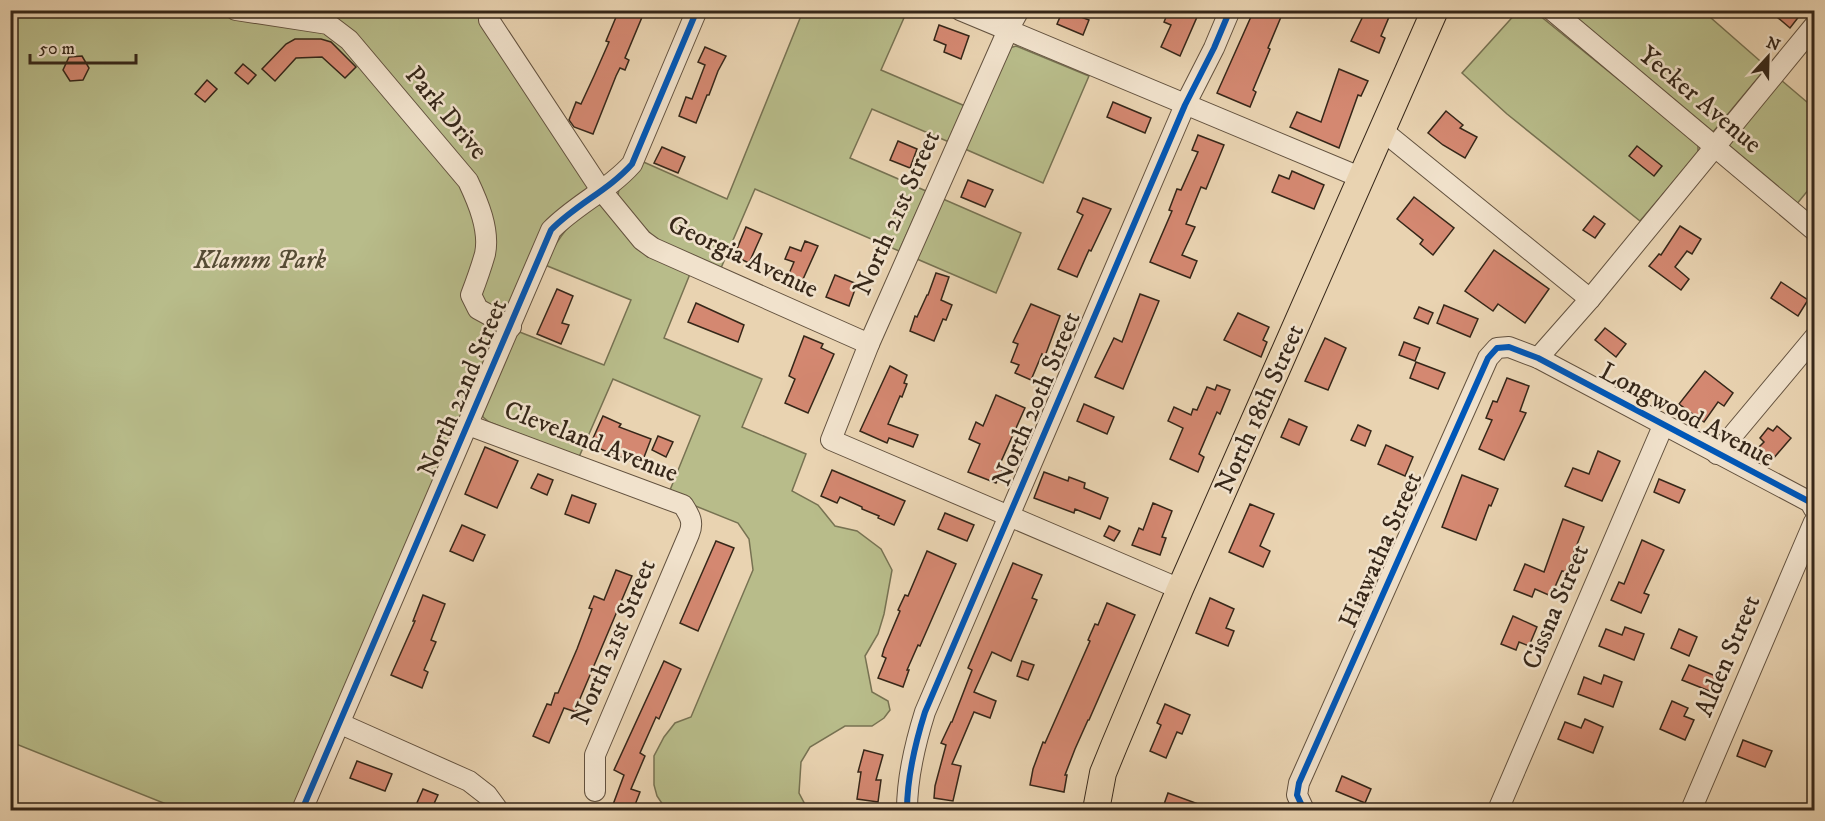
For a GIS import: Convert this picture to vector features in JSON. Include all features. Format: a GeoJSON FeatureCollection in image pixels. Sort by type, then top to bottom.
{"type":"FeatureCollection","features":[{"type":"Feature","properties":{"kind":"main road","name":"North 18th Street"},"geometry":{"type":"LineString","coordinates":[[1096,810],[1103,773],[1180,589],[1435,10]]}},
{"type":"Feature","properties":{"kind":"street","name":"Park Drive"},"geometry":{"type":"LineString","coordinates":[[236,10],[328,24],[349,40],[468,181],[479,203],[484,224],[485,252],[471,295],[478,309],[511,327]]}},
{"type":"Feature","properties":{"kind":"street","name":"North 22nd Street"},"geometry":{"type":"LineString","coordinates":[[302,810],[341,724],[551,230],[566,215],[623,174],[632,164],[697,10]]}},
{"type":"Feature","properties":{"kind":"street"},"geometry":{"type":"LineString","coordinates":[[960,10],[1362,178]]}},
{"type":"Feature","properties":{"kind":"street","name":"North 21st Street"},"geometry":{"type":"LineString","coordinates":[[1008,515],[831,440],[869,344],[1008,30],[1019,10]]}},
{"type":"Feature","properties":{"kind":"street","name":"North 20th Street"},"geometry":{"type":"LineString","coordinates":[[907,810],[913,750],[926,712],[1008,515],[1185,105],[1214,48],[1230,10]]}},
{"type":"Feature","properties":{"kind":"street","name":"Yecker Avenue"},"geometry":{"type":"LineString","coordinates":[[1552,10],[1815,230]]}},
{"type":"Feature","properties":{"kind":"street","name":"Georgia Avenue"},"geometry":{"type":"LineString","coordinates":[[489,20],[601,190],[642,240],[653,249],[869,344]]}},
{"type":"Feature","properties":{"kind":"street"},"geometry":{"type":"LineString","coordinates":[[1538,358],[1590,299],[1815,26]]}},
{"type":"Feature","properties":{"kind":"street"},"geometry":{"type":"LineString","coordinates":[[1383,131],[1590,299]]}},
{"type":"Feature","properties":{"kind":"street"},"geometry":{"type":"LineString","coordinates":[[1717,454],[1815,338]]}},
{"type":"Feature","properties":{"kind":"street","name":"Hiawatha Street"},"geometry":{"type":"LineString","coordinates":[[1304,810],[1296,795],[1299,783],[1488,358],[1497,348],[1509,347],[1538,358]]}},
{"type":"Feature","properties":{"kind":"street","name":"Longwood Avenue"},"geometry":{"type":"LineString","coordinates":[[1538,358],[1810,502],[1815,509]]}},
{"type":"Feature","properties":{"kind":"street","name":"Cleveland Avenue"},"geometry":{"type":"LineString","coordinates":[[468,425],[682,505],[691,517]]}},
{"type":"Feature","properties":{"kind":"street","name":"Cissna Street"},"geometry":{"type":"LineString","coordinates":[[1498,810],[1663,426]]}},
{"type":"Feature","properties":{"kind":"street"},"geometry":{"type":"LineString","coordinates":[[1008,515],[1180,589]]}},
{"type":"Feature","properties":{"kind":"street","name":"North 21st Street"},"geometry":{"type":"LineString","coordinates":[[595,790],[595,755],[693,525],[691,517]]}},
{"type":"Feature","properties":{"kind":"street","name":"Alden Street"},"geometry":{"type":"LineString","coordinates":[[1691,810],[1815,522]]}},
{"type":"Feature","properties":{"kind":"street"},"geometry":{"type":"LineString","coordinates":[[341,724],[469,781],[487,795],[498,810]]}},
{"type":"Feature","properties":{"kind":"green space","name":"Klamm Park"},"geometry":{"type":"Polygon","coordinates":[[[10,11],[476,11],[586,175],[588,186],[583,194],[546,222],[293,810],[181,810],[11,742],[10,11]]]}},
{"type":"Feature","properties":{"kind":"green space"},"geometry":{"type":"Polygon","coordinates":[[[803,11],[907,11],[881,70],[965,106],[949,142],[872,109],[850,158],[926,191],[899,251],[755,189],[721,268],[656,240],[624,205],[618,196],[619,188],[639,160],[727,199],[803,11]]]}},
{"type":"Feature","properties":{"kind":"green space"},"geometry":{"type":"Polygon","coordinates":[[[1518,11],[1534,11],[1698,144],[1698,153],[1640,221],[1507,114],[1462,73],[1518,11]]]}},
{"type":"Feature","properties":{"kind":"green space"},"geometry":{"type":"Polygon","coordinates":[[[1561,11],[1703,11],[1767,67],[1713,132],[1561,11]]]}},
{"type":"Feature","properties":{"kind":"green space"},"geometry":{"type":"Polygon","coordinates":[[[1016,46],[1089,76],[1043,183],[965,149],[1009,48],[1016,46]]]}},
{"type":"Feature","properties":{"kind":"green space"},"geometry":{"type":"Polygon","coordinates":[[[1781,80],[1814,108],[1814,183],[1796,205],[1728,150],[1728,143],[1781,80]]]}},
{"type":"Feature","properties":{"kind":"green space"},"geometry":{"type":"Polygon","coordinates":[[[943,199],[1021,233],[996,293],[917,259],[943,199]]]}},
{"type":"Feature","properties":{"kind":"green space"},"geometry":{"type":"Polygon","coordinates":[[[594,204],[602,205],[690,274],[664,338],[762,379],[742,427],[806,454],[792,491],[818,505],[835,526],[857,531],[881,549],[892,570],[878,634],[865,656],[872,692],[888,701],[890,710],[884,718],[872,726],[845,726],[810,747],[801,762],[799,793],[808,810],[682,810],[663,805],[657,796],[654,785],[654,756],[675,723],[691,717],[753,570],[749,539],[738,523],[668,495],[700,416],[613,379],[579,457],[489,422],[483,417],[482,411],[517,331],[604,365],[631,300],[545,265],[565,231],[594,204]]]}},
{"type":"Feature","properties":{"kind":"building"},"geometry":{"type":"Polygon","coordinates":[[[619,10],[645,10],[625,58],[629,60],[625,70],[620,68],[616,76],[593,134],[574,127],[569,120],[576,102],[581,104],[594,76],[609,42],[606,41],[619,10]]]}},
{"type":"Feature","properties":{"kind":"building"},"geometry":{"type":"Polygon","coordinates":[[[1063,10],[1089,20],[1083,35],[1057,24],[1063,10]]]}},
{"type":"Feature","properties":{"kind":"building"},"geometry":{"type":"Polygon","coordinates":[[[1169,10],[1182,10],[1197,17],[1180,56],[1161,47],[1171,25],[1164,22],[1169,10]]]}},
{"type":"Feature","properties":{"kind":"building"},"geometry":{"type":"Polygon","coordinates":[[[1254,10],[1265,10],[1281,17],[1253,90],[1256,92],[1250,107],[1217,93],[1254,10]]]}},
{"type":"Feature","properties":{"kind":"building"},"geometry":{"type":"Polygon","coordinates":[[[1366,10],[1392,10],[1381,36],[1385,38],[1379,53],[1351,41],[1366,10]]]}},
{"type":"Feature","properties":{"kind":"building"},"geometry":{"type":"Polygon","coordinates":[[[1782,10],[1804,10],[1790,28],[1777,17],[1782,10]]]}},
{"type":"Feature","properties":{"kind":"building"},"geometry":{"type":"Polygon","coordinates":[[[939,25],[969,36],[961,59],[944,52],[946,45],[934,40],[939,25]]]}},
{"type":"Feature","properties":{"kind":"building"},"geometry":{"type":"Polygon","coordinates":[[[295,39],[321,39],[331,42],[356,67],[345,78],[322,57],[296,58],[275,81],[262,69],[286,44],[295,39]]]}},
{"type":"Feature","properties":{"kind":"building"},"geometry":{"type":"Polygon","coordinates":[[[705,47],[726,56],[696,123],[679,116],[686,97],[692,99],[705,65],[698,62],[705,47]]]}},
{"type":"Feature","properties":{"kind":"building"},"geometry":{"type":"Polygon","coordinates":[[[82,56],[89,68],[83,80],[70,81],[63,70],[69,57],[82,56]]]}},
{"type":"Feature","properties":{"kind":"building"},"geometry":{"type":"Polygon","coordinates":[[[243,64],[256,75],[248,84],[235,73],[243,64]]]}},
{"type":"Feature","properties":{"kind":"building"},"geometry":{"type":"Polygon","coordinates":[[[1339,69],[1368,81],[1361,96],[1358,95],[1339,148],[1290,127],[1297,112],[1321,122],[1339,69]]]}},
{"type":"Feature","properties":{"kind":"building"},"geometry":{"type":"Polygon","coordinates":[[[207,80],[217,89],[205,102],[195,94],[207,80]]]}},
{"type":"Feature","properties":{"kind":"building"},"geometry":{"type":"Polygon","coordinates":[[[1113,102],[1151,118],[1145,133],[1107,117],[1113,102]]]}},
{"type":"Feature","properties":{"kind":"building"},"geometry":{"type":"Polygon","coordinates":[[[1446,111],[1463,125],[1460,128],[1477,137],[1465,158],[1428,133],[1446,111]]]}},
{"type":"Feature","properties":{"kind":"building"},"geometry":{"type":"Polygon","coordinates":[[[1198,135],[1224,145],[1206,189],[1201,187],[1186,224],[1195,227],[1182,255],[1197,261],[1190,278],[1150,262],[1172,211],[1169,210],[1177,189],[1181,190],[1198,152],[1192,150],[1198,135]]]}},
{"type":"Feature","properties":{"kind":"building"},"geometry":{"type":"Polygon","coordinates":[[[898,141],[917,149],[910,168],[890,160],[898,141]]]}},
{"type":"Feature","properties":{"kind":"building"},"geometry":{"type":"Polygon","coordinates":[[[1637,146],[1662,166],[1654,176],[1629,156],[1637,146]]]}},
{"type":"Feature","properties":{"kind":"building"},"geometry":{"type":"Polygon","coordinates":[[[662,147],[685,157],[678,173],[654,163],[662,147]]]}},
{"type":"Feature","properties":{"kind":"building"},"geometry":{"type":"Polygon","coordinates":[[[1292,171],[1324,185],[1314,209],[1272,192],[1279,175],[1289,179],[1292,171]]]}},
{"type":"Feature","properties":{"kind":"building"},"geometry":{"type":"Polygon","coordinates":[[[968,180],[993,190],[985,207],[961,197],[968,180]]]}},
{"type":"Feature","properties":{"kind":"building"},"geometry":{"type":"Polygon","coordinates":[[[1414,197],[1454,228],[1433,255],[1420,244],[1423,240],[1397,219],[1414,197]]]}},
{"type":"Feature","properties":{"kind":"building"},"geometry":{"type":"Polygon","coordinates":[[[1083,198],[1111,209],[1077,277],[1058,269],[1083,215],[1077,212],[1083,198]]]}},
{"type":"Feature","properties":{"kind":"building"},"geometry":{"type":"Polygon","coordinates":[[[1594,216],[1605,224],[1595,238],[1583,230],[1594,216]]]}},
{"type":"Feature","properties":{"kind":"building"},"geometry":{"type":"Polygon","coordinates":[[[1680,226],[1701,239],[1692,254],[1687,251],[1675,267],[1689,279],[1681,290],[1649,266],[1659,254],[1661,255],[1680,226]]]}},
{"type":"Feature","properties":{"kind":"building"},"geometry":{"type":"Polygon","coordinates":[[[746,227],[762,234],[749,263],[734,256],[746,227]]]}},
{"type":"Feature","properties":{"kind":"building"},"geometry":{"type":"Polygon","coordinates":[[[805,241],[818,246],[799,288],[785,283],[794,262],[785,259],[790,247],[801,251],[805,241]]]}},
{"type":"Feature","properties":{"kind":"building"},"geometry":{"type":"Polygon","coordinates":[[[1494,250],[1549,289],[1525,323],[1498,304],[1493,311],[1465,291],[1494,250]]]}},
{"type":"Feature","properties":{"kind":"building"},"geometry":{"type":"Polygon","coordinates":[[[936,273],[949,277],[941,300],[952,305],[934,341],[910,331],[936,273]]]}},
{"type":"Feature","properties":{"kind":"building"},"geometry":{"type":"Polygon","coordinates":[[[835,275],[857,284],[849,306],[826,297],[835,275]]]}},
{"type":"Feature","properties":{"kind":"building"},"geometry":{"type":"Polygon","coordinates":[[[1781,282],[1808,300],[1798,316],[1771,298],[1781,282]]]}},
{"type":"Feature","properties":{"kind":"building"},"geometry":{"type":"Polygon","coordinates":[[[557,289],[573,296],[562,323],[569,325],[561,344],[537,334],[557,289]]]}},
{"type":"Feature","properties":{"kind":"building"},"geometry":{"type":"Polygon","coordinates":[[[1140,294],[1159,301],[1123,389],[1095,377],[1114,338],[1122,342],[1140,294]]]}},
{"type":"Feature","properties":{"kind":"building"},"geometry":{"type":"Polygon","coordinates":[[[696,303],[744,325],[738,342],[688,322],[696,303]]]}},
{"type":"Feature","properties":{"kind":"building"},"geometry":{"type":"Polygon","coordinates":[[[1031,304],[1060,316],[1045,356],[1042,354],[1031,380],[1015,373],[1019,365],[1011,362],[1018,344],[1013,342],[1031,304]]]}},
{"type":"Feature","properties":{"kind":"building"},"geometry":{"type":"Polygon","coordinates":[[[1444,305],[1478,319],[1470,337],[1437,323],[1444,305]]]}},
{"type":"Feature","properties":{"kind":"building"},"geometry":{"type":"Polygon","coordinates":[[[1419,307],[1433,313],[1428,324],[1414,318],[1419,307]]]}},
{"type":"Feature","properties":{"kind":"building"},"geometry":{"type":"Polygon","coordinates":[[[1238,313],[1269,327],[1263,340],[1267,342],[1261,357],[1224,340],[1238,313]]]}},
{"type":"Feature","properties":{"kind":"building"},"geometry":{"type":"Polygon","coordinates":[[[1605,328],[1626,344],[1616,357],[1595,340],[1605,328]]]}},
{"type":"Feature","properties":{"kind":"building"},"geometry":{"type":"Polygon","coordinates":[[[804,336],[823,344],[821,348],[834,354],[808,413],[785,403],[795,379],[789,376],[804,336]]]}},
{"type":"Feature","properties":{"kind":"building"},"geometry":{"type":"Polygon","coordinates":[[[1325,338],[1346,348],[1328,390],[1305,381],[1325,338]]]}},
{"type":"Feature","properties":{"kind":"building"},"geometry":{"type":"Polygon","coordinates":[[[1404,342],[1420,348],[1415,361],[1399,355],[1404,342]]]}},
{"type":"Feature","properties":{"kind":"building"},"geometry":{"type":"Polygon","coordinates":[[[1416,362],[1445,373],[1438,389],[1410,378],[1416,362]]]}},
{"type":"Feature","properties":{"kind":"building"},"geometry":{"type":"Polygon","coordinates":[[[890,366],[907,375],[904,383],[907,384],[888,424],[918,435],[913,447],[889,438],[887,443],[860,431],[890,366]]]}},
{"type":"Feature","properties":{"kind":"building"},"geometry":{"type":"Polygon","coordinates":[[[1705,371],[1733,393],[1724,406],[1718,402],[1704,422],[1679,404],[1705,371]]]}},
{"type":"Feature","properties":{"kind":"building"},"geometry":{"type":"Polygon","coordinates":[[[1507,378],[1529,386],[1520,411],[1526,413],[1504,460],[1479,449],[1492,420],[1486,418],[1493,401],[1497,402],[1507,378]]]}},
{"type":"Feature","properties":{"kind":"building"},"geometry":{"type":"Polygon","coordinates":[[[1217,385],[1230,390],[1220,414],[1217,412],[1199,454],[1204,457],[1198,472],[1170,459],[1183,428],[1168,421],[1174,407],[1191,415],[1193,409],[1197,410],[1207,387],[1215,390],[1217,385]]]}},
{"type":"Feature","properties":{"kind":"building"},"geometry":{"type":"Polygon","coordinates":[[[996,395],[1025,408],[1000,464],[1004,466],[996,483],[968,472],[980,444],[969,439],[976,422],[983,426],[996,395]]]}},
{"type":"Feature","properties":{"kind":"building"},"geometry":{"type":"Polygon","coordinates":[[[1084,404],[1114,417],[1107,434],[1077,421],[1084,404]]]}},
{"type":"Feature","properties":{"kind":"building"},"geometry":{"type":"Polygon","coordinates":[[[603,416],[621,424],[619,427],[651,439],[641,465],[590,445],[603,416]]]}},
{"type":"Feature","properties":{"kind":"building"},"geometry":{"type":"Polygon","coordinates":[[[1289,419],[1307,427],[1299,445],[1281,437],[1289,419]]]}},
{"type":"Feature","properties":{"kind":"building"},"geometry":{"type":"Polygon","coordinates":[[[1358,425],[1371,431],[1365,446],[1351,440],[1358,425]]]}},
{"type":"Feature","properties":{"kind":"building"},"geometry":{"type":"Polygon","coordinates":[[[1777,426],[1791,438],[1772,460],[1758,448],[1764,442],[1760,438],[1768,428],[1773,431],[1777,426]]]}},
{"type":"Feature","properties":{"kind":"building"},"geometry":{"type":"Polygon","coordinates":[[[658,436],[673,442],[666,457],[652,450],[658,436]]]}},
{"type":"Feature","properties":{"kind":"building"},"geometry":{"type":"Polygon","coordinates":[[[1386,445],[1413,457],[1405,476],[1378,464],[1386,445]]]}},
{"type":"Feature","properties":{"kind":"building"},"geometry":{"type":"Polygon","coordinates":[[[485,447],[518,461],[497,508],[465,494],[485,447]]]}},
{"type":"Feature","properties":{"kind":"building"},"geometry":{"type":"Polygon","coordinates":[[[1598,451],[1620,461],[1602,501],[1565,486],[1573,468],[1589,474],[1598,451]]]}},
{"type":"Feature","properties":{"kind":"building"},"geometry":{"type":"Polygon","coordinates":[[[832,470],[905,501],[894,525],[840,497],[837,503],[821,496],[832,470]]]}},
{"type":"Feature","properties":{"kind":"building"},"geometry":{"type":"Polygon","coordinates":[[[1044,472],[1068,481],[1069,477],[1085,483],[1084,488],[1108,498],[1100,519],[1075,509],[1074,513],[1034,498],[1044,472]]]}},
{"type":"Feature","properties":{"kind":"building"},"geometry":{"type":"Polygon","coordinates":[[[538,474],[553,480],[547,495],[531,488],[538,474]]]}},
{"type":"Feature","properties":{"kind":"building"},"geometry":{"type":"Polygon","coordinates":[[[1462,475],[1498,489],[1491,506],[1489,505],[1476,540],[1442,527],[1462,475]]]}},
{"type":"Feature","properties":{"kind":"building"},"geometry":{"type":"Polygon","coordinates":[[[1659,479],[1685,490],[1679,503],[1654,492],[1659,479]]]}},
{"type":"Feature","properties":{"kind":"building"},"geometry":{"type":"Polygon","coordinates":[[[572,495],[596,504],[589,523],[565,514],[572,495]]]}},
{"type":"Feature","properties":{"kind":"building"},"geometry":{"type":"Polygon","coordinates":[[[1153,503],[1172,511],[1162,537],[1166,538],[1160,555],[1132,545],[1139,528],[1143,530],[1153,503]]]}},
{"type":"Feature","properties":{"kind":"building"},"geometry":{"type":"Polygon","coordinates":[[[1250,504],[1274,514],[1260,546],[1270,551],[1263,567],[1229,552],[1250,504]]]}},
{"type":"Feature","properties":{"kind":"building"},"geometry":{"type":"Polygon","coordinates":[[[945,513],[974,525],[967,541],[938,529],[945,513]]]}},
{"type":"Feature","properties":{"kind":"building"},"geometry":{"type":"Polygon","coordinates":[[[1563,519],[1584,527],[1572,557],[1575,558],[1569,573],[1562,571],[1551,596],[1535,589],[1532,597],[1514,590],[1525,564],[1544,572],[1563,519]]]}},
{"type":"Feature","properties":{"kind":"building"},"geometry":{"type":"Polygon","coordinates":[[[462,525],[485,535],[473,561],[450,551],[462,525]]]}},
{"type":"Feature","properties":{"kind":"building"},"geometry":{"type":"Polygon","coordinates":[[[1109,526],[1120,531],[1114,541],[1104,536],[1109,526]]]}},
{"type":"Feature","properties":{"kind":"building"},"geometry":{"type":"Polygon","coordinates":[[[1642,540],[1664,550],[1644,593],[1649,595],[1641,613],[1611,600],[1619,582],[1624,584],[1642,540]]]}},
{"type":"Feature","properties":{"kind":"building"},"geometry":{"type":"Polygon","coordinates":[[[716,541],[734,548],[698,631],[680,623],[716,541]]]}},
{"type":"Feature","properties":{"kind":"building"},"geometry":{"type":"Polygon","coordinates":[[[927,551],[956,564],[907,670],[909,670],[903,687],[878,678],[886,658],[882,656],[884,649],[900,611],[898,610],[905,595],[908,596],[927,551]]]}},
{"type":"Feature","properties":{"kind":"building"},"geometry":{"type":"Polygon","coordinates":[[[1013,563],[1042,575],[1032,598],[1037,600],[1011,661],[992,652],[974,692],[996,701],[990,718],[974,712],[952,764],[961,766],[953,801],[934,798],[946,745],[941,743],[952,722],[972,670],[968,668],[1013,563]]]}},
{"type":"Feature","properties":{"kind":"building"},"geometry":{"type":"Polygon","coordinates":[[[616,570],[632,576],[576,712],[564,708],[549,743],[533,736],[547,704],[551,705],[555,693],[558,693],[592,609],[589,608],[594,596],[604,600],[616,570]]]}},
{"type":"Feature","properties":{"kind":"building"},"geometry":{"type":"Polygon","coordinates":[[[423,595],[445,604],[431,640],[436,642],[424,670],[428,672],[422,688],[391,675],[415,621],[413,621],[423,595]]]}},
{"type":"Feature","properties":{"kind":"building"},"geometry":{"type":"Polygon","coordinates":[[[1210,598],[1234,609],[1226,628],[1234,631],[1228,646],[1196,633],[1210,598]]]}},
{"type":"Feature","properties":{"kind":"building"},"geometry":{"type":"Polygon","coordinates":[[[1107,603],[1135,615],[1075,749],[1065,775],[1067,775],[1064,792],[1030,785],[1043,742],[1045,743],[1090,641],[1088,640],[1095,624],[1098,625],[1107,603]]]}},
{"type":"Feature","properties":{"kind":"building"},"geometry":{"type":"Polygon","coordinates":[[[1513,616],[1537,627],[1529,646],[1519,642],[1516,650],[1501,644],[1513,616]]]}},
{"type":"Feature","properties":{"kind":"building"},"geometry":{"type":"Polygon","coordinates":[[[1625,627],[1644,634],[1634,660],[1599,646],[1606,629],[1622,635],[1625,627]]]}},
{"type":"Feature","properties":{"kind":"building"},"geometry":{"type":"Polygon","coordinates":[[[1679,629],[1697,637],[1689,656],[1671,648],[1679,629]]]}},
{"type":"Feature","properties":{"kind":"building"},"geometry":{"type":"Polygon","coordinates":[[[664,661],[681,669],[659,719],[656,717],[640,753],[645,756],[631,789],[640,792],[633,810],[611,810],[624,775],[614,770],[664,661]]]}},
{"type":"Feature","properties":{"kind":"building"},"geometry":{"type":"Polygon","coordinates":[[[1022,661],[1034,665],[1028,680],[1017,676],[1022,661]]]}},
{"type":"Feature","properties":{"kind":"building"},"geometry":{"type":"Polygon","coordinates":[[[1689,665],[1718,677],[1712,692],[1682,680],[1689,665]]]}},
{"type":"Feature","properties":{"kind":"building"},"geometry":{"type":"Polygon","coordinates":[[[1604,675],[1622,682],[1613,707],[1578,694],[1584,677],[1601,684],[1604,675]]]}},
{"type":"Feature","properties":{"kind":"building"},"geometry":{"type":"Polygon","coordinates":[[[1672,701],[1688,708],[1684,716],[1694,720],[1685,740],[1660,729],[1672,701]]]}},
{"type":"Feature","properties":{"kind":"building"},"geometry":{"type":"Polygon","coordinates":[[[1165,704],[1190,715],[1182,734],[1177,732],[1166,758],[1150,751],[1161,725],[1157,723],[1165,704]]]}},
{"type":"Feature","properties":{"kind":"building"},"geometry":{"type":"Polygon","coordinates":[[[1585,719],[1603,727],[1593,753],[1558,739],[1565,722],[1581,728],[1585,719]]]}},
{"type":"Feature","properties":{"kind":"building"},"geometry":{"type":"Polygon","coordinates":[[[1743,740],[1772,751],[1765,767],[1737,756],[1743,740]]]}},
{"type":"Feature","properties":{"kind":"building"},"geometry":{"type":"Polygon","coordinates":[[[864,750],[883,755],[876,780],[881,780],[878,802],[857,799],[861,772],[858,772],[864,750]]]}},
{"type":"Feature","properties":{"kind":"building"},"geometry":{"type":"Polygon","coordinates":[[[357,761],[392,774],[385,791],[350,778],[357,761]]]}},
{"type":"Feature","properties":{"kind":"building"},"geometry":{"type":"Polygon","coordinates":[[[1342,776],[1371,789],[1365,803],[1336,791],[1342,776]]]}},
{"type":"Feature","properties":{"kind":"building"},"geometry":{"type":"Polygon","coordinates":[[[423,789],[438,795],[431,810],[416,805],[423,789]]]}},
{"type":"Feature","properties":{"kind":"building"},"geometry":{"type":"Polygon","coordinates":[[[1168,793],[1212,809],[1212,810],[1162,810],[1168,793]]]}},
{"type":"Feature","properties":{"kind":"cycle path"},"geometry":{"type":"LineString","coordinates":[[302,810],[551,230],[613,182],[632,164],[697,10]]}},
{"type":"Feature","properties":{"kind":"cycle path"},"geometry":{"type":"LineString","coordinates":[[907,810],[912,760],[925,712],[1185,105],[1214,48],[1230,10]]}},
{"type":"Feature","properties":{"kind":"cycle path"},"geometry":{"type":"LineString","coordinates":[[1304,810],[1297,795],[1299,783],[1488,358],[1497,348],[1509,347],[1538,358],[1810,502],[1814,509]]}}]}
